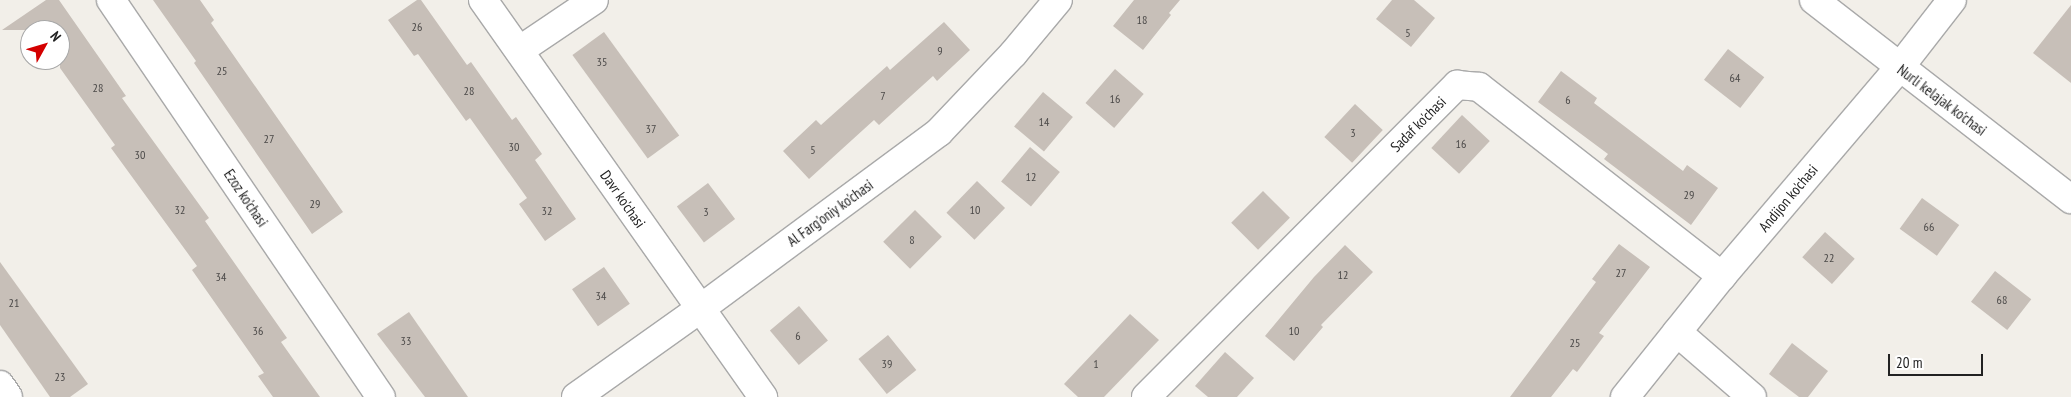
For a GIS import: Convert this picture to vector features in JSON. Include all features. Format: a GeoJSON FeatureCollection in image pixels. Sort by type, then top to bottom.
{"type":"FeatureCollection","features":[{"type":"Feature","properties":{"kind":"street","name":"Ezoz ko'chasi"},"geometry":{"type":"LineString","coordinates":[[111,0],[381,397]]}},
{"type":"Feature","properties":{"kind":"street","name":"Davr ko'chasi"},"geometry":{"type":"LineString","coordinates":[[483,0],[763,397]]}},
{"type":"Feature","properties":{"kind":"street"},"geometry":{"type":"LineString","coordinates":[[520,50],[594,0]]}},
{"type":"Feature","properties":{"kind":"street","name":"Al Farg'oniy ko'chasi"},"geometry":{"type":"LineString","coordinates":[[576,397],[700,309],[939,132],[1013,54],[1058,0]]}},
{"type":"Feature","properties":{"kind":"street","name":"Nurli kelajak ko'chasi"},"geometry":{"type":"LineString","coordinates":[[1814,0],[1899,68],[2071,199]]}},
{"type":"Feature","properties":{"kind":"street","name":"Andijon ko'chasi"},"geometry":{"type":"LineString","coordinates":[[1625,397],[1722,276],[1899,68],[1952,0]]}},
{"type":"Feature","properties":{"kind":"street","name":"Sadaf ko'chasi"},"geometry":{"type":"LineString","coordinates":[[1146,397],[1457,85],[1479,87],[1722,276]]}},
{"type":"Feature","properties":{"kind":"street"},"geometry":{"type":"LineString","coordinates":[[1677,332],[1752,397]]}},
{"type":"Feature","properties":{"kind":"street"},"geometry":{"type":"LineString","coordinates":[[0,385],[8,397]]}},
{"type":"Feature","properties":{"kind":"building"},"geometry":{"type":"Polygon","coordinates":[[[46,0],[59,0],[126,96],[122,98],[209,218],[205,221],[287,338],[281,342],[320,397],[273,397],[258,376],[264,373],[192,270],[197,266],[111,148],[115,145],[61,70],[70,70],[70,20],[20,20],[20,30],[2,30],[46,0]]]}},
{"type":"Feature","properties":{"kind":"building"},"geometry":{"type":"Polygon","coordinates":[[[153,0],[200,0],[214,20],[211,23],[343,212],[312,234],[153,0]]]}},
{"type":"Feature","properties":{"kind":"building"},"geometry":{"type":"Polygon","coordinates":[[[417,0],[421,0],[467,65],[471,62],[512,120],[516,117],[542,154],[535,160],[576,219],[545,241],[519,204],[527,198],[470,118],[466,121],[418,54],[414,56],[388,20],[417,0]]]}},
{"type":"Feature","properties":{"kind":"building"},"geometry":{"type":"Polygon","coordinates":[[[1134,0],[1180,0],[1169,13],[1171,15],[1143,50],[1113,26],[1134,0]]]}},
{"type":"Feature","properties":{"kind":"building"},"geometry":{"type":"Polygon","coordinates":[[[1392,0],[1414,0],[1435,18],[1411,47],[1376,19],[1392,0]]]}},
{"type":"Feature","properties":{"kind":"building"},"geometry":{"type":"Polygon","coordinates":[[[2071,5],[2071,83],[2033,53],[2071,5]]]}},
{"type":"Feature","properties":{"kind":"building"},"geometry":{"type":"Polygon","coordinates":[[[944,22],[970,50],[937,81],[933,76],[879,125],[874,120],[809,179],[783,151],[816,120],[821,125],[887,66],[890,70],[944,22]]]}},
{"type":"Feature","properties":{"kind":"building"},"geometry":{"type":"Polygon","coordinates":[[[604,32],[679,136],[648,158],[572,55],[604,32]]]}},
{"type":"Feature","properties":{"kind":"building"},"geometry":{"type":"Polygon","coordinates":[[[1728,49],[1764,77],[1740,108],[1704,80],[1728,49]]]}},
{"type":"Feature","properties":{"kind":"building"},"geometry":{"type":"Polygon","coordinates":[[[1115,69],[1144,94],[1114,128],[1085,103],[1115,69]]]}},
{"type":"Feature","properties":{"kind":"building"},"geometry":{"type":"Polygon","coordinates":[[[1561,71],[1597,98],[1594,103],[1683,171],[1687,165],[1718,188],[1691,225],[1604,159],[1608,154],[1538,102],[1561,71]]]}},
{"type":"Feature","properties":{"kind":"building"},"geometry":{"type":"Polygon","coordinates":[[[1043,92],[1073,117],[1044,152],[1014,126],[1043,92]]]}},
{"type":"Feature","properties":{"kind":"building"},"geometry":{"type":"Polygon","coordinates":[[[1355,104],[1383,130],[1352,163],[1324,137],[1355,104]]]}},
{"type":"Feature","properties":{"kind":"building"},"geometry":{"type":"Polygon","coordinates":[[[1462,115],[1490,141],[1459,174],[1431,148],[1462,115]]]}},
{"type":"Feature","properties":{"kind":"building"},"geometry":{"type":"Polygon","coordinates":[[[1030,147],[1060,172],[1031,207],[1001,181],[1030,147]]]}},
{"type":"Feature","properties":{"kind":"building"},"geometry":{"type":"Polygon","coordinates":[[[977,181],[1005,208],[974,240],[946,213],[977,181]]]}},
{"type":"Feature","properties":{"kind":"building"},"geometry":{"type":"Polygon","coordinates":[[[708,183],[735,219],[704,242],[677,206],[708,183]]]}},
{"type":"Feature","properties":{"kind":"building"},"geometry":{"type":"Polygon","coordinates":[[[1263,191],[1290,218],[1258,250],[1231,223],[1263,191]]]}},
{"type":"Feature","properties":{"kind":"building"},"geometry":{"type":"Polygon","coordinates":[[[1922,198],[1959,225],[1937,256],[1900,229],[1922,198]]]}},
{"type":"Feature","properties":{"kind":"building"},"geometry":{"type":"Polygon","coordinates":[[[915,210],[942,237],[910,269],[883,242],[915,210]]]}},
{"type":"Feature","properties":{"kind":"building"},"geometry":{"type":"Polygon","coordinates":[[[1825,232],[1855,259],[1832,284],[1802,257],[1825,232]]]}},
{"type":"Feature","properties":{"kind":"building"},"geometry":{"type":"Polygon","coordinates":[[[1619,244],[1650,267],[1599,333],[1604,336],[1577,372],[1573,369],[1551,397],[1510,397],[1596,282],[1592,279],[1619,244]]]}},
{"type":"Feature","properties":{"kind":"building"},"geometry":{"type":"Polygon","coordinates":[[[1345,245],[1373,272],[1321,325],[1323,327],[1294,361],[1265,336],[1314,277],[1345,245]]]}},
{"type":"Feature","properties":{"kind":"building"},"geometry":{"type":"Polygon","coordinates":[[[0,262],[88,384],[70,397],[50,397],[0,325],[0,262]]]}},
{"type":"Feature","properties":{"kind":"building"},"geometry":{"type":"Polygon","coordinates":[[[604,267],[630,304],[598,326],[572,289],[604,267]]]}},
{"type":"Feature","properties":{"kind":"building"},"geometry":{"type":"Polygon","coordinates":[[[1995,271],[2031,299],[2007,330],[1971,302],[1995,271]]]}},
{"type":"Feature","properties":{"kind":"building"},"geometry":{"type":"Polygon","coordinates":[[[799,306],[828,340],[799,365],[770,330],[799,306]]]}},
{"type":"Feature","properties":{"kind":"building"},"geometry":{"type":"Polygon","coordinates":[[[409,312],[468,397],[425,397],[377,334],[409,312]]]}},
{"type":"Feature","properties":{"kind":"building"},"geometry":{"type":"Polygon","coordinates":[[[1130,314],[1159,340],[1104,397],[1078,397],[1064,384],[1130,314]]]}},
{"type":"Feature","properties":{"kind":"building"},"geometry":{"type":"Polygon","coordinates":[[[888,335],[916,370],[887,394],[858,359],[888,335]]]}},
{"type":"Feature","properties":{"kind":"building"},"geometry":{"type":"Polygon","coordinates":[[[1792,343],[1828,371],[1808,397],[1799,397],[1769,374],[1792,343]]]}},
{"type":"Feature","properties":{"kind":"building"},"geometry":{"type":"Polygon","coordinates":[[[1225,352],[1254,378],[1237,397],[1208,397],[1195,386],[1225,352]]]}}]}
